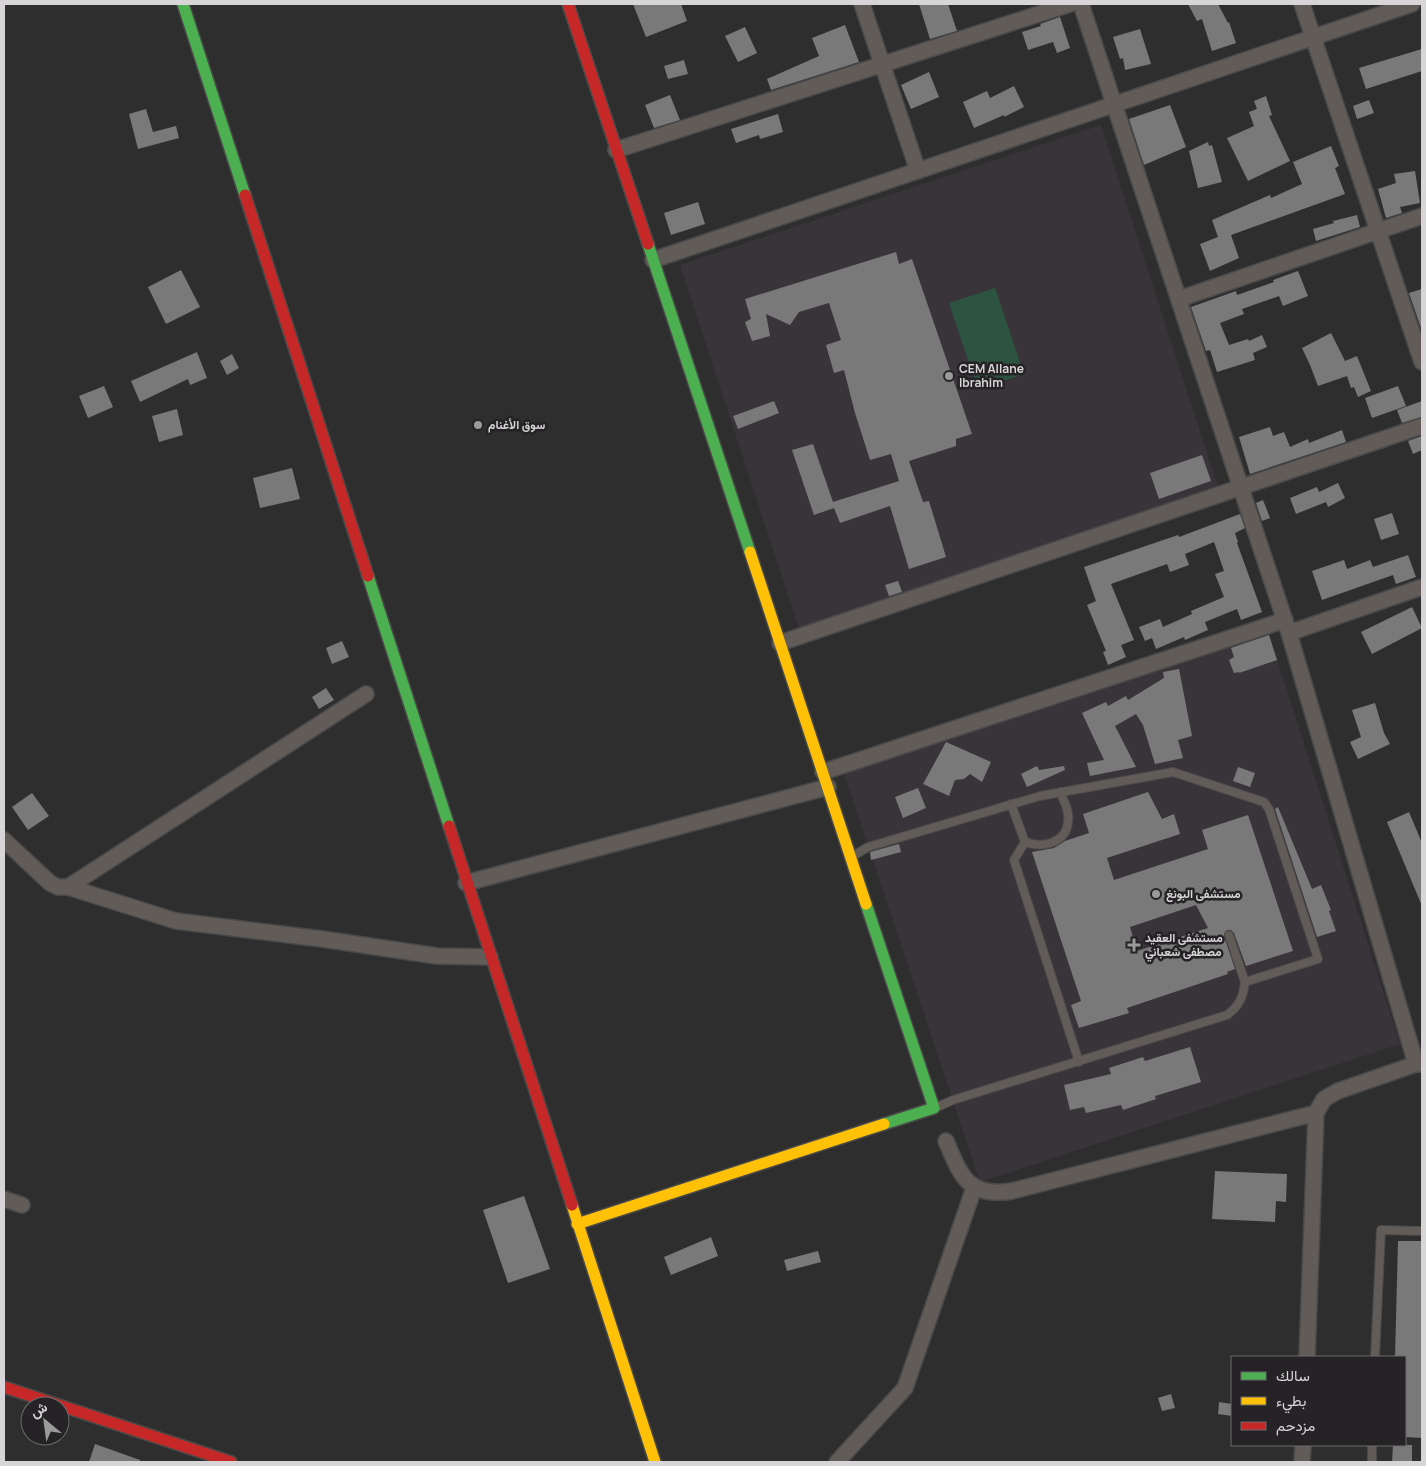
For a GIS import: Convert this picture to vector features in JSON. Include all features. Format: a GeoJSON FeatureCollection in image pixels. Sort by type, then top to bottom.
{"type":"FeatureCollection","features":[{"type":"Feature","properties":{"kind":"street"},"geometry":{"type":"LineString","coordinates":[[183,4],[655,1462]]}},
{"type":"Feature","properties":{"kind":"street"},"geometry":{"type":"LineString","coordinates":[[568,4],[934,1108],[577,1224]]}},
{"type":"Feature","properties":{"kind":"street"},"geometry":{"type":"LineString","coordinates":[[862,4],[918,171]]}},
{"type":"Feature","properties":{"kind":"street"},"geometry":{"type":"LineString","coordinates":[[616,150],[1070,4]]}},
{"type":"Feature","properties":{"kind":"street"},"geometry":{"type":"LineString","coordinates":[[1081,4],[1287,627],[1419,1064],[1338,1091],[1324,1099],[1316,1113],[1307,1356]]}},
{"type":"Feature","properties":{"kind":"street"},"geometry":{"type":"LineString","coordinates":[[1302,4],[1422,362]]}},
{"type":"Feature","properties":{"kind":"street"},"geometry":{"type":"LineString","coordinates":[[653,260],[1412,4]]}},
{"type":"Feature","properties":{"kind":"street"},"geometry":{"type":"LineString","coordinates":[[1179,299],[1422,216]]}},
{"type":"Feature","properties":{"kind":"street"},"geometry":{"type":"LineString","coordinates":[[780,643],[1422,426]]}},
{"type":"Feature","properties":{"kind":"street"},"geometry":{"type":"LineString","coordinates":[[823,772],[1287,627],[1422,587]]}},
{"type":"Feature","properties":{"kind":"street"},"geometry":{"type":"LineString","coordinates":[[68,887],[366,694]]}},
{"type":"Feature","properties":{"kind":"street"},"geometry":{"type":"LineString","coordinates":[[466,883],[828,786]]}},
{"type":"Feature","properties":{"kind":"street"},"geometry":{"type":"LineString","coordinates":[[4,840],[50,883],[58,887],[68,887],[176,921],[322,939],[437,956],[490,957]]}},
{"type":"Feature","properties":{"kind":"street"},"geometry":{"type":"LineString","coordinates":[[946,1141],[962,1175],[974,1188],[998,1193],[1316,1113]]}},
{"type":"Feature","properties":{"kind":"street"},"geometry":{"type":"LineString","coordinates":[[837,1462],[904,1388],[974,1188]]}},
{"type":"Feature","properties":{"kind":"street"},"geometry":{"type":"LineString","coordinates":[[4,1199],[22,1205]]}},
{"type":"Feature","properties":{"kind":"street"},"geometry":{"type":"LineString","coordinates":[[4,1386],[231,1462]]}},
{"type":"Feature","properties":{"kind":"street"},"geometry":{"type":"LineString","coordinates":[[1302,1462],[1303,1446]]}},
{"type":"Feature","properties":{"kind":"lane"},"geometry":{"type":"LineString","coordinates":[[851,857],[868,846],[1011,804],[1060,792],[1173,772],[1264,802],[1269,809],[1318,959],[1245,982]]}},
{"type":"Feature","properties":{"kind":"lane"},"geometry":{"type":"LineString","coordinates":[[1025,842],[1035,845],[1050,845],[1062,836],[1068,823],[1067,807],[1060,792]]}},
{"type":"Feature","properties":{"kind":"lane"},"geometry":{"type":"LineString","coordinates":[[1011,804],[1025,842]]}},
{"type":"Feature","properties":{"kind":"lane"},"geometry":{"type":"LineString","coordinates":[[1025,842],[1014,860],[1078,1062]]}},
{"type":"Feature","properties":{"kind":"lane"},"geometry":{"type":"LineString","coordinates":[[934,1108],[953,1100],[1226,1015],[1236,1008],[1243,997],[1245,982],[1229,935]]}},
{"type":"Feature","properties":{"kind":"lane"},"geometry":{"type":"LineString","coordinates":[[1375,1356],[1381,1230],[1422,1231]]}},
{"type":"Feature","properties":{"kind":"lane"},"geometry":{"type":"LineString","coordinates":[[1372,1446],[1372,1462]]}},
{"type":"Feature","properties":{"kind":"shaded area","name":"CEM Allane Ibrahim"},"geometry":{"type":"Polygon","coordinates":[[[1101,125],[1218,487],[799,629],[680,265],[1101,125]]]}},
{"type":"Feature","properties":{"kind":"shaded area","name":"مستشفى العقيد مصطفى شعباني"},"geometry":{"type":"Polygon","coordinates":[[[1269,634],[1400,1044],[980,1182],[844,773],[1269,634]]]}},
{"type":"Feature","properties":{"kind":"green space"},"geometry":{"type":"Polygon","coordinates":[[[995,288],[1024,374],[978,390],[949,303],[995,288]]]}},
{"type":"Feature","properties":{"kind":"building"},"geometry":{"type":"Polygon","coordinates":[[[633,4],[681,4],[687,21],[646,37],[633,4]]]}},
{"type":"Feature","properties":{"kind":"building"},"geometry":{"type":"Polygon","coordinates":[[[919,4],[948,4],[957,31],[930,39],[919,4]]]}},
{"type":"Feature","properties":{"kind":"building"},"geometry":{"type":"Polygon","coordinates":[[[1188,4],[1218,4],[1229,22],[1236,43],[1212,51],[1202,19],[1197,21],[1188,4]]]}},
{"type":"Feature","properties":{"kind":"building"},"geometry":{"type":"Polygon","coordinates":[[[1060,17],[1070,48],[1057,53],[1053,42],[1028,50],[1022,32],[1060,17]]]}},
{"type":"Feature","properties":{"kind":"building"},"geometry":{"type":"Polygon","coordinates":[[[845,25],[859,62],[771,90],[767,79],[819,56],[812,38],[845,25]]]}},
{"type":"Feature","properties":{"kind":"building"},"geometry":{"type":"Polygon","coordinates":[[[745,27],[757,53],[738,62],[725,36],[745,27]]]}},
{"type":"Feature","properties":{"kind":"building"},"geometry":{"type":"Polygon","coordinates":[[[1140,29],[1151,64],[1125,70],[1123,58],[1120,59],[1113,37],[1140,29]]]}},
{"type":"Feature","properties":{"kind":"building"},"geometry":{"type":"Polygon","coordinates":[[[1422,49],[1422,71],[1366,89],[1359,68],[1422,49]]]}},
{"type":"Feature","properties":{"kind":"building"},"geometry":{"type":"Polygon","coordinates":[[[684,60],[688,74],[668,79],[664,66],[684,60]]]}},
{"type":"Feature","properties":{"kind":"building"},"geometry":{"type":"Polygon","coordinates":[[[929,72],[939,97],[911,109],[901,85],[929,72]]]}},
{"type":"Feature","properties":{"kind":"building"},"geometry":{"type":"Polygon","coordinates":[[[1014,86],[1024,107],[974,128],[963,102],[987,91],[990,98],[1014,86]]]}},
{"type":"Feature","properties":{"kind":"building"},"geometry":{"type":"Polygon","coordinates":[[[670,95],[680,120],[654,128],[645,105],[670,95]]]}},
{"type":"Feature","properties":{"kind":"building"},"geometry":{"type":"Polygon","coordinates":[[[1266,96],[1272,115],[1269,116],[1290,161],[1248,181],[1227,138],[1254,126],[1249,112],[1257,109],[1254,101],[1266,96]]]}},
{"type":"Feature","properties":{"kind":"building"},"geometry":{"type":"Polygon","coordinates":[[[1369,100],[1374,113],[1357,119],[1353,106],[1369,100]]]}},
{"type":"Feature","properties":{"kind":"building"},"geometry":{"type":"Polygon","coordinates":[[[1170,105],[1186,147],[1144,165],[1129,119],[1170,105]]]}},
{"type":"Feature","properties":{"kind":"building"},"geometry":{"type":"Polygon","coordinates":[[[146,109],[153,132],[176,126],[179,138],[138,149],[129,114],[146,109]]]}},
{"type":"Feature","properties":{"kind":"building"},"geometry":{"type":"Polygon","coordinates":[[[778,114],[783,132],[760,139],[759,135],[736,143],[731,129],[778,114]]]}},
{"type":"Feature","properties":{"kind":"building"},"geometry":{"type":"Polygon","coordinates":[[[1208,142],[1209,146],[1212,145],[1222,182],[1198,188],[1189,151],[1208,142]]]}},
{"type":"Feature","properties":{"kind":"building"},"geometry":{"type":"Polygon","coordinates":[[[1331,146],[1339,166],[1335,168],[1345,194],[1231,235],[1239,258],[1210,271],[1200,244],[1218,237],[1212,220],[1270,195],[1271,198],[1302,184],[1293,162],[1331,146]]]}},
{"type":"Feature","properties":{"kind":"building"},"geometry":{"type":"Polygon","coordinates":[[[1415,171],[1420,203],[1400,207],[1402,213],[1386,218],[1378,189],[1396,183],[1394,174],[1415,171]]]}},
{"type":"Feature","properties":{"kind":"building"},"geometry":{"type":"Polygon","coordinates":[[[698,202],[705,224],[671,235],[664,213],[698,202]]]}},
{"type":"Feature","properties":{"kind":"building"},"geometry":{"type":"Polygon","coordinates":[[[1357,215],[1360,227],[1316,241],[1313,229],[1334,223],[1333,221],[1357,215]]]}},
{"type":"Feature","properties":{"kind":"building"},"geometry":{"type":"Polygon","coordinates":[[[896,252],[899,264],[912,259],[972,434],[956,439],[956,446],[909,461],[923,502],[929,501],[946,557],[909,569],[890,506],[840,523],[834,508],[814,515],[792,450],[813,444],[833,502],[899,481],[891,454],[870,460],[844,370],[834,373],[826,345],[841,340],[829,303],[799,312],[790,325],[766,314],[770,336],[752,341],[745,322],[751,319],[745,299],[896,252]]]}},
{"type":"Feature","properties":{"kind":"building"},"geometry":{"type":"Polygon","coordinates":[[[181,270],[200,307],[166,324],[148,287],[181,270]]]}},
{"type":"Feature","properties":{"kind":"building"},"geometry":{"type":"Polygon","coordinates":[[[1298,271],[1308,296],[1283,306],[1279,296],[1242,309],[1244,314],[1220,323],[1229,345],[1248,339],[1249,341],[1262,335],[1267,347],[1253,353],[1255,360],[1217,372],[1210,350],[1206,351],[1191,307],[1236,291],[1237,295],[1298,271]]]}},
{"type":"Feature","properties":{"kind":"building"},"geometry":{"type":"Polygon","coordinates":[[[1422,289],[1422,328],[1421,328],[1409,293],[1422,289]]]}},
{"type":"Feature","properties":{"kind":"building"},"geometry":{"type":"Polygon","coordinates":[[[1331,333],[1345,361],[1357,356],[1371,391],[1358,397],[1354,387],[1351,388],[1347,376],[1318,386],[1302,348],[1331,333]]]}},
{"type":"Feature","properties":{"kind":"building"},"geometry":{"type":"Polygon","coordinates":[[[197,352],[207,378],[190,385],[188,379],[140,402],[131,381],[197,352]]]}},
{"type":"Feature","properties":{"kind":"building"},"geometry":{"type":"Polygon","coordinates":[[[232,354],[239,368],[227,375],[220,361],[232,354]]]}},
{"type":"Feature","properties":{"kind":"building"},"geometry":{"type":"Polygon","coordinates":[[[104,386],[113,407],[88,418],[79,396],[104,386]]]}},
{"type":"Feature","properties":{"kind":"building"},"geometry":{"type":"Polygon","coordinates":[[[1398,386],[1406,406],[1372,418],[1365,398],[1398,386]]]}},
{"type":"Feature","properties":{"kind":"building"},"geometry":{"type":"Polygon","coordinates":[[[774,401],[779,413],[738,429],[733,416],[774,401]]]}},
{"type":"Feature","properties":{"kind":"building"},"geometry":{"type":"Polygon","coordinates":[[[1422,401],[1422,417],[1402,423],[1397,410],[1422,401]]]}},
{"type":"Feature","properties":{"kind":"building"},"geometry":{"type":"Polygon","coordinates":[[[177,409],[183,435],[159,442],[152,416],[177,409]]]}},
{"type":"Feature","properties":{"kind":"building"},"geometry":{"type":"Polygon","coordinates":[[[1270,427],[1273,436],[1284,432],[1290,447],[1308,439],[1309,443],[1342,430],[1346,442],[1250,474],[1239,437],[1270,427]]]}},
{"type":"Feature","properties":{"kind":"building"},"geometry":{"type":"Polygon","coordinates":[[[1422,436],[1422,450],[1413,454],[1408,441],[1422,436]]]}},
{"type":"Feature","properties":{"kind":"building"},"geometry":{"type":"Polygon","coordinates":[[[1202,455],[1211,481],[1159,499],[1150,473],[1202,455]]]}},
{"type":"Feature","properties":{"kind":"building"},"geometry":{"type":"Polygon","coordinates":[[[292,468],[300,499],[260,508],[253,478],[292,468]]]}},
{"type":"Feature","properties":{"kind":"building"},"geometry":{"type":"Polygon","coordinates":[[[1338,483],[1345,498],[1328,507],[1326,502],[1296,514],[1290,498],[1317,487],[1319,492],[1338,483]]]}},
{"type":"Feature","properties":{"kind":"building"},"geometry":{"type":"Polygon","coordinates":[[[1263,500],[1270,518],[1262,521],[1256,503],[1263,500]]]}},
{"type":"Feature","properties":{"kind":"building"},"geometry":{"type":"Polygon","coordinates":[[[1392,513],[1399,534],[1381,540],[1374,519],[1392,513]]]}},
{"type":"Feature","properties":{"kind":"building"},"geometry":{"type":"Polygon","coordinates":[[[1240,514],[1245,528],[1235,533],[1237,543],[1262,612],[1241,620],[1237,609],[1205,622],[1208,630],[1185,640],[1184,637],[1156,649],[1152,638],[1145,641],[1139,627],[1160,619],[1163,627],[1192,614],[1191,611],[1224,597],[1215,574],[1224,571],[1214,542],[1185,554],[1189,565],[1170,572],[1167,564],[1111,584],[1134,640],[1121,645],[1126,657],[1108,665],[1103,652],[1106,651],[1087,605],[1096,601],[1084,567],[1178,535],[1179,537],[1240,514]]]}},
{"type":"Feature","properties":{"kind":"building"},"geometry":{"type":"Polygon","coordinates":[[[1408,555],[1416,577],[1396,584],[1393,575],[1322,600],[1312,571],[1344,560],[1347,569],[1370,560],[1373,567],[1408,555]]]}},
{"type":"Feature","properties":{"kind":"building"},"geometry":{"type":"Polygon","coordinates":[[[898,581],[902,592],[889,596],[885,585],[898,581]]]}},
{"type":"Feature","properties":{"kind":"building"},"geometry":{"type":"Polygon","coordinates":[[[1412,607],[1422,628],[1372,654],[1361,632],[1412,607]]]}},
{"type":"Feature","properties":{"kind":"building"},"geometry":{"type":"Polygon","coordinates":[[[1269,635],[1277,660],[1234,673],[1229,660],[1234,657],[1231,648],[1269,635]]]}},
{"type":"Feature","properties":{"kind":"building"},"geometry":{"type":"Polygon","coordinates":[[[342,641],[349,657],[332,664],[326,648],[342,641]]]}},
{"type":"Feature","properties":{"kind":"building"},"geometry":{"type":"Polygon","coordinates":[[[1179,669],[1192,736],[1178,740],[1183,758],[1155,764],[1143,725],[1136,714],[1115,726],[1136,767],[1090,776],[1087,763],[1104,760],[1082,713],[1106,702],[1108,706],[1126,696],[1128,700],[1164,678],[1163,672],[1179,669]]]}},
{"type":"Feature","properties":{"kind":"building"},"geometry":{"type":"Polygon","coordinates":[[[326,688],[334,700],[319,709],[312,697],[326,688]]]}},
{"type":"Feature","properties":{"kind":"building"},"geometry":{"type":"Polygon","coordinates":[[[1375,703],[1384,733],[1390,744],[1358,759],[1350,742],[1361,737],[1352,710],[1375,703]]]}},
{"type":"Feature","properties":{"kind":"building"},"geometry":{"type":"Polygon","coordinates":[[[946,742],[991,762],[982,782],[970,774],[964,779],[955,780],[949,796],[923,784],[946,742]]]}},
{"type":"Feature","properties":{"kind":"building"},"geometry":{"type":"Polygon","coordinates":[[[1037,766],[1039,770],[1064,766],[1065,770],[1027,787],[1021,774],[1037,766]]]}},
{"type":"Feature","properties":{"kind":"building"},"geometry":{"type":"Polygon","coordinates":[[[1238,767],[1255,773],[1250,787],[1233,781],[1238,767]]]}},
{"type":"Feature","properties":{"kind":"building"},"geometry":{"type":"Polygon","coordinates":[[[918,788],[926,808],[903,818],[895,797],[918,788]]]}},
{"type":"Feature","properties":{"kind":"building"},"geometry":{"type":"Polygon","coordinates":[[[1148,792],[1162,819],[1174,814],[1180,834],[1107,858],[1114,880],[1208,849],[1202,830],[1248,815],[1293,951],[1246,966],[1234,933],[1231,930],[1227,930],[1224,936],[1235,969],[1227,972],[1228,974],[1127,1008],[1129,1013],[1079,1028],[1071,1005],[1081,1001],[1032,852],[1054,848],[1065,841],[1089,833],[1083,814],[1148,792]],[[1196,905],[1130,927],[1137,951],[1208,928],[1196,905]]]}},
{"type":"Feature","properties":{"kind":"building"},"geometry":{"type":"Polygon","coordinates":[[[32,793],[49,816],[28,830],[12,807],[32,793]]]}},
{"type":"Feature","properties":{"kind":"building"},"geometry":{"type":"Polygon","coordinates":[[[1278,807],[1312,889],[1321,885],[1331,910],[1329,911],[1336,931],[1317,937],[1275,809],[1278,807]]]}},
{"type":"Feature","properties":{"kind":"building"},"geometry":{"type":"Polygon","coordinates":[[[1409,812],[1422,843],[1422,906],[1387,822],[1409,812]]]}},
{"type":"Feature","properties":{"kind":"building"},"geometry":{"type":"Polygon","coordinates":[[[899,844],[901,852],[871,860],[870,852],[899,844]]]}},
{"type":"Feature","properties":{"kind":"building"},"geometry":{"type":"Polygon","coordinates":[[[1190,1047],[1201,1082],[1155,1096],[1156,1099],[1123,1110],[1121,1105],[1086,1113],[1084,1107],[1070,1110],[1064,1085],[1111,1074],[1109,1068],[1143,1057],[1145,1061],[1190,1047]]]}},
{"type":"Feature","properties":{"kind":"building"},"geometry":{"type":"Polygon","coordinates":[[[1215,1171],[1287,1174],[1286,1202],[1276,1201],[1275,1222],[1212,1219],[1215,1171]]]}},
{"type":"Feature","properties":{"kind":"building"},"geometry":{"type":"Polygon","coordinates":[[[524,1196],[550,1269],[508,1283],[483,1210],[524,1196]]]}},
{"type":"Feature","properties":{"kind":"building"},"geometry":{"type":"Polygon","coordinates":[[[711,1237],[718,1256],[671,1275],[664,1257],[711,1237]]]}},
{"type":"Feature","properties":{"kind":"building"},"geometry":{"type":"Polygon","coordinates":[[[1398,1241],[1422,1241],[1422,1438],[1406,1437],[1406,1356],[1395,1356],[1398,1241]]]}},
{"type":"Feature","properties":{"kind":"building"},"geometry":{"type":"Polygon","coordinates":[[[818,1251],[821,1262],[787,1271],[784,1260],[818,1251]]]}},
{"type":"Feature","properties":{"kind":"building"},"geometry":{"type":"Polygon","coordinates":[[[1171,1394],[1175,1408],[1162,1411],[1158,1398],[1171,1394]]]}},
{"type":"Feature","properties":{"kind":"building"},"geometry":{"type":"Polygon","coordinates":[[[1219,1402],[1231,1404],[1231,1416],[1218,1414],[1219,1402]]]}},
{"type":"Feature","properties":{"kind":"building"},"geometry":{"type":"Polygon","coordinates":[[[95,1444],[140,1460],[140,1462],[89,1462],[95,1444]]]}},
{"type":"Feature","properties":{"kind":"building"},"geometry":{"type":"Polygon","coordinates":[[[1412,1445],[1412,1462],[1392,1462],[1393,1446],[1412,1445]]]}},
{"type":"Feature","properties":{"kind":"traffic: fast"},"geometry":{"type":"LineString","coordinates":[[183,4],[245,195]]}},
{"type":"Feature","properties":{"kind":"traffic: fast"},"geometry":{"type":"LineString","coordinates":[[648,244],[750,552]]}},
{"type":"Feature","properties":{"kind":"traffic: fast"},"geometry":{"type":"LineString","coordinates":[[368,576],[449,826]]}},
{"type":"Feature","properties":{"kind":"traffic: fast"},"geometry":{"type":"LineString","coordinates":[[866,904],[934,1108],[884,1124]]}},
{"type":"Feature","properties":{"kind":"traffic: slow"},"geometry":{"type":"LineString","coordinates":[[750,552],[866,904]]}},
{"type":"Feature","properties":{"kind":"traffic: slow"},"geometry":{"type":"LineString","coordinates":[[577,1224],[884,1124]]}},
{"type":"Feature","properties":{"kind":"traffic: slow"},"geometry":{"type":"LineString","coordinates":[[572,1205],[655,1462]]}},
{"type":"Feature","properties":{"kind":"traffic: jam"},"geometry":{"type":"LineString","coordinates":[[568,4],[648,244]]}},
{"type":"Feature","properties":{"kind":"traffic: jam"},"geometry":{"type":"LineString","coordinates":[[245,195],[368,576]]}},
{"type":"Feature","properties":{"kind":"traffic: jam"},"geometry":{"type":"LineString","coordinates":[[449,826],[572,1205]]}},
{"type":"Feature","properties":{"kind":"traffic: jam"},"geometry":{"type":"LineString","coordinates":[[4,1387],[231,1462]]}},
{"type":"Feature","properties":{"kind":"place","name":"CEM Allane Ibrahim"},"geometry":{"type":"Point","coordinates":[949,376]}},
{"type":"Feature","properties":{"kind":"place","name":"سوق الأغنام"},"geometry":{"type":"Point","coordinates":[478,425]}},
{"type":"Feature","properties":{"kind":"place","name":"مستشفى البونغ"},"geometry":{"type":"Point","coordinates":[1156,894]}},
{"type":"Feature","properties":{"kind":"place","name":"مستشفى العقيد مصطفى شعباني"},"geometry":{"type":"Point","coordinates":[1134,945]}}]}
